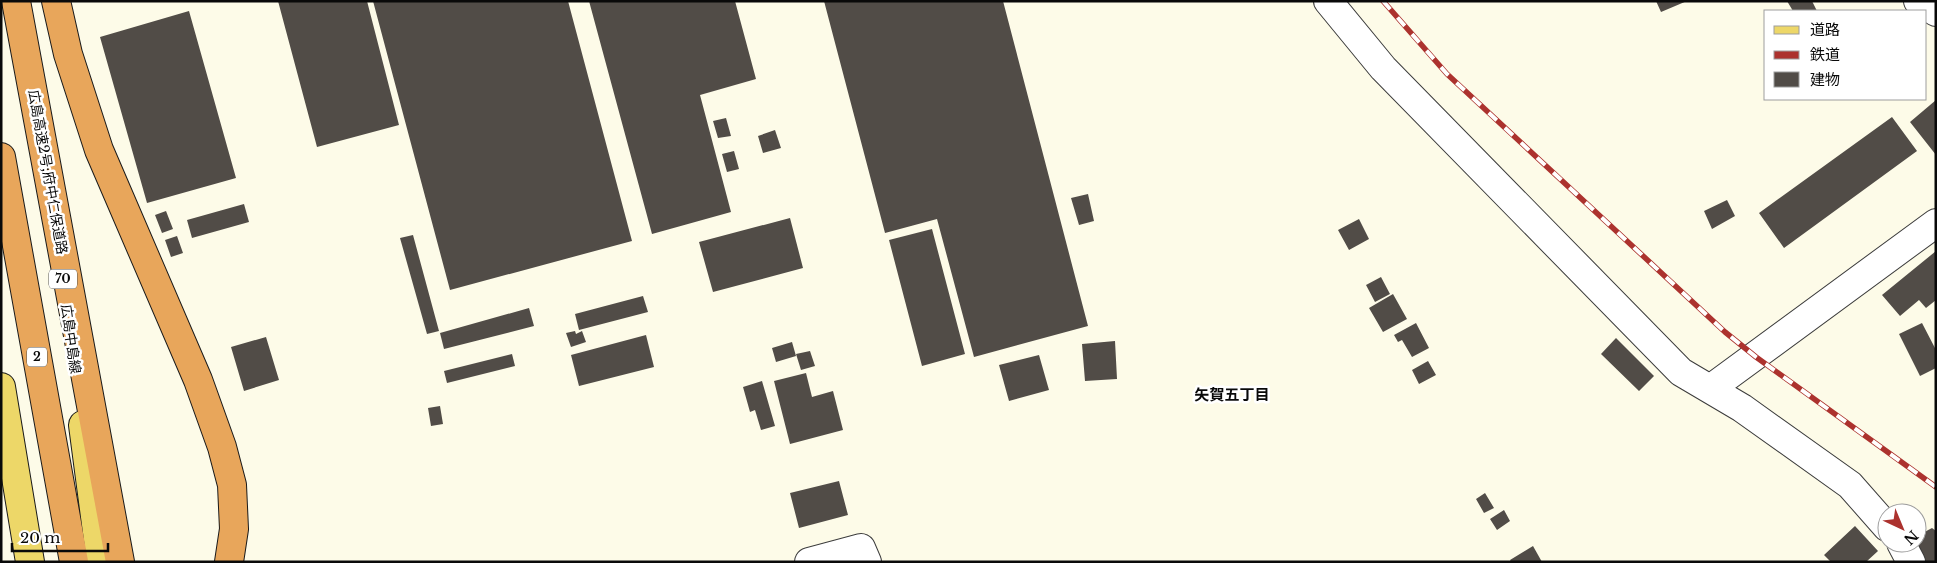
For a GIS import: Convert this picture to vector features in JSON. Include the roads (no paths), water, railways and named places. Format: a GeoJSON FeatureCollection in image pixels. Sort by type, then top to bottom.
{"type":"FeatureCollection","features":[{"type":"Feature","properties":{"kind":"highway","name":"広島高速2号;府中仁保道路"},"geometry":{"type":"LineString","coordinates":[[16,1],[113,558]]}},
{"type":"Feature","properties":{"kind":"highway"},"geometry":{"type":"LineString","coordinates":[[56,1],[68,54],[99,150],[198,380],[222,447],[232,485],[234,529],[229,562]]}},
{"type":"Feature","properties":{"kind":"highway","name":"2"},"geometry":{"type":"LineString","coordinates":[[1,157],[73,559]]}},
{"type":"Feature","properties":{"kind":"main road","name":"広島中島線"},"geometry":{"type":"LineString","coordinates":[[3,1],[54,211],[113,558]]}},
{"type":"Feature","properties":{"kind":"main road"},"geometry":{"type":"LineString","coordinates":[[1,387],[30,562]]}},
{"type":"Feature","properties":{"kind":"street"},"geometry":{"type":"LineString","coordinates":[[1328,1],[1383,68],[1681,372],[1742,408],[1850,485],[1877,516]]}},
{"type":"Feature","properties":{"kind":"street"},"geometry":{"type":"LineString","coordinates":[[1918,1],[1936,12]]}},
{"type":"Feature","properties":{"kind":"street"},"geometry":{"type":"LineString","coordinates":[[1710,389],[1783,338],[1936,223]]}},
{"type":"Feature","properties":{"kind":"street"},"geometry":{"type":"LineString","coordinates":[[809,562],[861,548],[867,562]]}},
{"type":"Feature","properties":{"kind":"railway"},"geometry":{"type":"LineString","coordinates":[[1383,1],[1447,74],[1725,332],[1756,357],[1936,487]]}},
{"type":"Feature","properties":{"kind":"district","name":"矢賀五丁目"},"geometry":{"type":"Point","coordinates":[1232,395]}}]}
